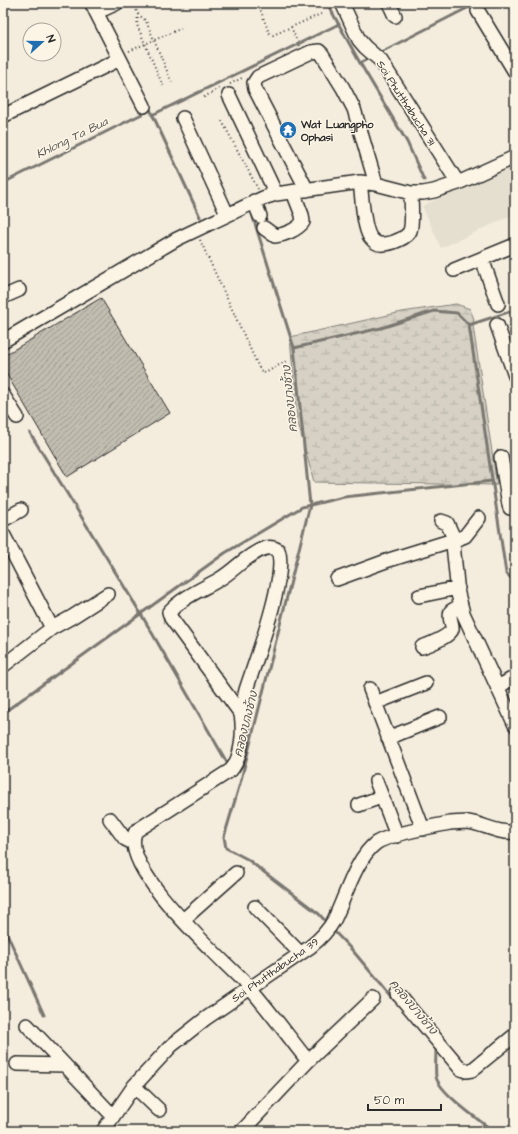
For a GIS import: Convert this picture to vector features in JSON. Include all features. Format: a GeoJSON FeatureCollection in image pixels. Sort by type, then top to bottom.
{"type":"FeatureCollection","features":[{"type":"Feature","properties":{"kind":"street"},"geometry":{"type":"LineString","coordinates":[[117,3],[97,8],[122,56],[144,106]]}},
{"type":"Feature","properties":{"kind":"street"},"geometry":{"type":"LineString","coordinates":[[389,3],[395,16]]}},
{"type":"Feature","properties":{"kind":"street","name":"Soi Phutthabucha 31"},"geometry":{"type":"LineString","coordinates":[[347,5],[359,40],[365,48],[380,61],[458,183]]}},
{"type":"Feature","properties":{"kind":"street"},"geometry":{"type":"LineString","coordinates":[[478,11],[515,72]]}},
{"type":"Feature","properties":{"kind":"street"},"geometry":{"type":"LineString","coordinates":[[308,190],[255,89],[254,83],[258,77],[303,55],[316,51],[319,51],[322,54],[343,88],[354,110],[376,184]]}},
{"type":"Feature","properties":{"kind":"street"},"geometry":{"type":"LineString","coordinates":[[3,116],[122,56]]}},
{"type":"Feature","properties":{"kind":"street"},"geometry":{"type":"LineString","coordinates":[[229,95],[276,194]]}},
{"type":"Feature","properties":{"kind":"street"},"geometry":{"type":"LineString","coordinates":[[183,118],[227,214]]}},
{"type":"Feature","properties":{"kind":"street"},"geometry":{"type":"LineString","coordinates":[[3,341],[177,239],[259,200],[276,194],[360,182],[376,184],[411,193],[423,193],[458,183],[515,157]]}},
{"type":"Feature","properties":{"kind":"street"},"geometry":{"type":"LineString","coordinates":[[360,182],[366,228],[370,238],[383,244],[401,239],[406,236],[410,230],[411,193]]}},
{"type":"Feature","properties":{"kind":"street"},"geometry":{"type":"LineString","coordinates":[[264,228],[275,236],[300,227],[303,222],[302,215],[293,192]]}},
{"type":"Feature","properties":{"kind":"street"},"geometry":{"type":"LineString","coordinates":[[259,200],[260,216]]}},
{"type":"Feature","properties":{"kind":"street"},"geometry":{"type":"LineString","coordinates":[[454,270],[515,245]]}},
{"type":"Feature","properties":{"kind":"street"},"geometry":{"type":"LineString","coordinates":[[482,259],[498,304]]}},
{"type":"Feature","properties":{"kind":"street"},"geometry":{"type":"LineString","coordinates":[[3,297],[19,290]]}},
{"type":"Feature","properties":{"kind":"street"},"geometry":{"type":"LineString","coordinates":[[497,325],[514,369]]}},
{"type":"Feature","properties":{"kind":"street"},"geometry":{"type":"LineString","coordinates":[[3,394],[17,417]]}},
{"type":"Feature","properties":{"kind":"street"},"geometry":{"type":"LineString","coordinates":[[501,458],[509,505],[510,508],[515,509]]}},
{"type":"Feature","properties":{"kind":"street"},"geometry":{"type":"LineString","coordinates":[[3,520],[21,510]]}},
{"type":"Feature","properties":{"kind":"street"},"geometry":{"type":"LineString","coordinates":[[338,579],[389,560],[465,536],[479,518]]}},
{"type":"Feature","properties":{"kind":"street"},"geometry":{"type":"LineString","coordinates":[[441,521],[447,523],[449,526],[463,613],[515,725]]}},
{"type":"Feature","properties":{"kind":"street"},"geometry":{"type":"LineString","coordinates":[[3,534],[52,628]]}},
{"type":"Feature","properties":{"kind":"street"},"geometry":{"type":"LineString","coordinates":[[241,714],[171,618],[169,612],[181,600],[219,580],[245,558],[264,548],[273,547],[278,550],[280,562],[274,597],[264,636],[245,692],[241,714],[243,725],[239,756],[233,767],[136,831],[133,843],[136,857],[157,891],[182,920],[249,988],[308,1061]]}},
{"type":"Feature","properties":{"kind":"street"},"geometry":{"type":"LineString","coordinates":[[419,596],[458,588]]}},
{"type":"Feature","properties":{"kind":"street"},"geometry":{"type":"LineString","coordinates":[[3,666],[52,628],[108,594]]}},
{"type":"Feature","properties":{"kind":"street"},"geometry":{"type":"LineString","coordinates":[[422,647],[443,638],[450,632],[452,629],[449,615],[451,611],[461,605]]}},
{"type":"Feature","properties":{"kind":"street"},"geometry":{"type":"LineString","coordinates":[[498,687],[515,678]]}},
{"type":"Feature","properties":{"kind":"street"},"geometry":{"type":"LineString","coordinates":[[374,703],[426,683]]}},
{"type":"Feature","properties":{"kind":"street"},"geometry":{"type":"LineString","coordinates":[[370,690],[423,829]]}},
{"type":"Feature","properties":{"kind":"street"},"geometry":{"type":"LineString","coordinates":[[388,738],[440,717]]}},
{"type":"Feature","properties":{"kind":"street"},"geometry":{"type":"LineString","coordinates":[[376,781],[396,836]]}},
{"type":"Feature","properties":{"kind":"street"},"geometry":{"type":"LineString","coordinates":[[359,805],[381,797]]}},
{"type":"Feature","properties":{"kind":"street"},"geometry":{"type":"LineString","coordinates":[[110,819],[125,839],[133,843]]}},
{"type":"Feature","properties":{"kind":"street","name":"Soi Phutthabucha 39"},"geometry":{"type":"LineString","coordinates":[[103,1131],[134,1086],[171,1046],[205,1019],[325,934],[334,919],[347,888],[366,853],[376,843],[387,838],[450,823],[468,822],[507,833],[515,832]]}},
{"type":"Feature","properties":{"kind":"street"},"geometry":{"type":"LineString","coordinates":[[182,920],[236,873]]}},
{"type":"Feature","properties":{"kind":"street"},"geometry":{"type":"LineString","coordinates":[[255,907],[300,953]]}},
{"type":"Feature","properties":{"kind":"street"},"geometry":{"type":"LineString","coordinates":[[398,994],[462,1069],[466,1071],[472,1070],[515,1035]]}},
{"type":"Feature","properties":{"kind":"street"},"geometry":{"type":"LineString","coordinates":[[242,1131],[308,1061],[373,998]]}},
{"type":"Feature","properties":{"kind":"street"},"geometry":{"type":"LineString","coordinates":[[27,1025],[113,1116]]}},
{"type":"Feature","properties":{"kind":"street"},"geometry":{"type":"LineString","coordinates":[[17,1064],[65,1065]]}},
{"type":"Feature","properties":{"kind":"street"},"geometry":{"type":"LineString","coordinates":[[134,1086],[159,1110]]}},
{"type":"Feature","properties":{"kind":"path"},"geometry":{"type":"LineString","coordinates":[[133,3],[138,14],[146,21],[172,83]]}},
{"type":"Feature","properties":{"kind":"path"},"geometry":{"type":"LineString","coordinates":[[258,3],[269,33],[273,35],[321,14]]}},
{"type":"Feature","properties":{"kind":"path"},"geometry":{"type":"LineString","coordinates":[[138,14],[137,25],[164,88]]}},
{"type":"Feature","properties":{"kind":"path"},"geometry":{"type":"LineString","coordinates":[[290,27],[299,47]]}},
{"type":"Feature","properties":{"kind":"path"},"geometry":{"type":"LineString","coordinates":[[122,56],[153,40],[182,28]]}},
{"type":"Feature","properties":{"kind":"path"},"geometry":{"type":"LineString","coordinates":[[222,121],[259,200]]}},
{"type":"Feature","properties":{"kind":"path"},"geometry":{"type":"LineString","coordinates":[[195,230],[260,370],[265,373],[286,361]]}},
{"type":"Feature","properties":{"kind":"shaded area"},"geometry":{"type":"Polygon","coordinates":[[[515,102],[515,121],[508,105],[515,102]]]}},
{"type":"Feature","properties":{"kind":"shaded area"},"geometry":{"type":"Polygon","coordinates":[[[515,165],[515,214],[441,248],[422,206],[515,165]]]}},
{"type":"Feature","properties":{"kind":"green space"},"geometry":{"type":"Polygon","coordinates":[[[456,304],[470,309],[474,319],[473,326],[497,485],[314,482],[297,419],[290,337],[402,312],[456,304]]]}},
{"type":"Feature","properties":{"kind":"building"},"geometry":{"type":"Polygon","coordinates":[[[101,298],[170,413],[67,477],[3,368],[3,356],[101,298]]]}},
{"type":"Feature","properties":{"kind":"waterway"},"geometry":{"type":"LineString","coordinates":[[327,3],[360,63],[407,142],[424,180]]}},
{"type":"Feature","properties":{"kind":"waterway"},"geometry":{"type":"LineString","coordinates":[[379,53],[477,3]]}},
{"type":"Feature","properties":{"kind":"waterway"},"geometry":{"type":"LineString","coordinates":[[152,115],[339,24]]}},
{"type":"Feature","properties":{"kind":"waterway"},"geometry":{"type":"LineString","coordinates":[[360,63],[372,57]]}},
{"type":"Feature","properties":{"kind":"waterway"},"geometry":{"type":"LineString","coordinates":[[149,107],[200,217]]}},
{"type":"Feature","properties":{"kind":"waterway","name":"Khlong Ta Bua"},"geometry":{"type":"LineString","coordinates":[[3,183],[148,111]]}},
{"type":"Feature","properties":{"kind":"waterway","name":"คลองบางช้าง"},"geometry":{"type":"LineString","coordinates":[[252,214],[294,348],[310,505],[241,780],[224,837],[226,848],[247,859],[319,914],[327,923]]}},
{"type":"Feature","properties":{"kind":"waterway"},"geometry":{"type":"LineString","coordinates":[[294,348],[381,328],[434,311],[457,313],[469,325],[515,310]]}},
{"type":"Feature","properties":{"kind":"waterway"},"geometry":{"type":"LineString","coordinates":[[469,325],[506,573],[511,578],[515,577]]}},
{"type":"Feature","properties":{"kind":"waterway"},"geometry":{"type":"LineString","coordinates":[[30,433],[141,614],[229,766]]}},
{"type":"Feature","properties":{"kind":"waterway"},"geometry":{"type":"LineString","coordinates":[[3,713],[225,553],[302,507],[344,497],[492,481]]}},
{"type":"Feature","properties":{"kind":"waterway","name":"คลองบางช้าง"},"geometry":{"type":"LineString","coordinates":[[3,925],[44,1015]]}},
{"type":"Feature","properties":{"kind":"waterway","name":"คลองบางช้าง"},"geometry":{"type":"LineString","coordinates":[[332,929],[353,951],[394,1000]]}},
{"type":"Feature","properties":{"kind":"waterway","name":"คลองบางช้าง"},"geometry":{"type":"LineString","coordinates":[[434,1047],[436,1049],[436,1077],[439,1083],[452,1098],[493,1131]]}},
{"type":"Feature","properties":{"kind":"place","name":"Wat Luangpho Ophasi"},"geometry":{"type":"Point","coordinates":[288,130]}}]}
